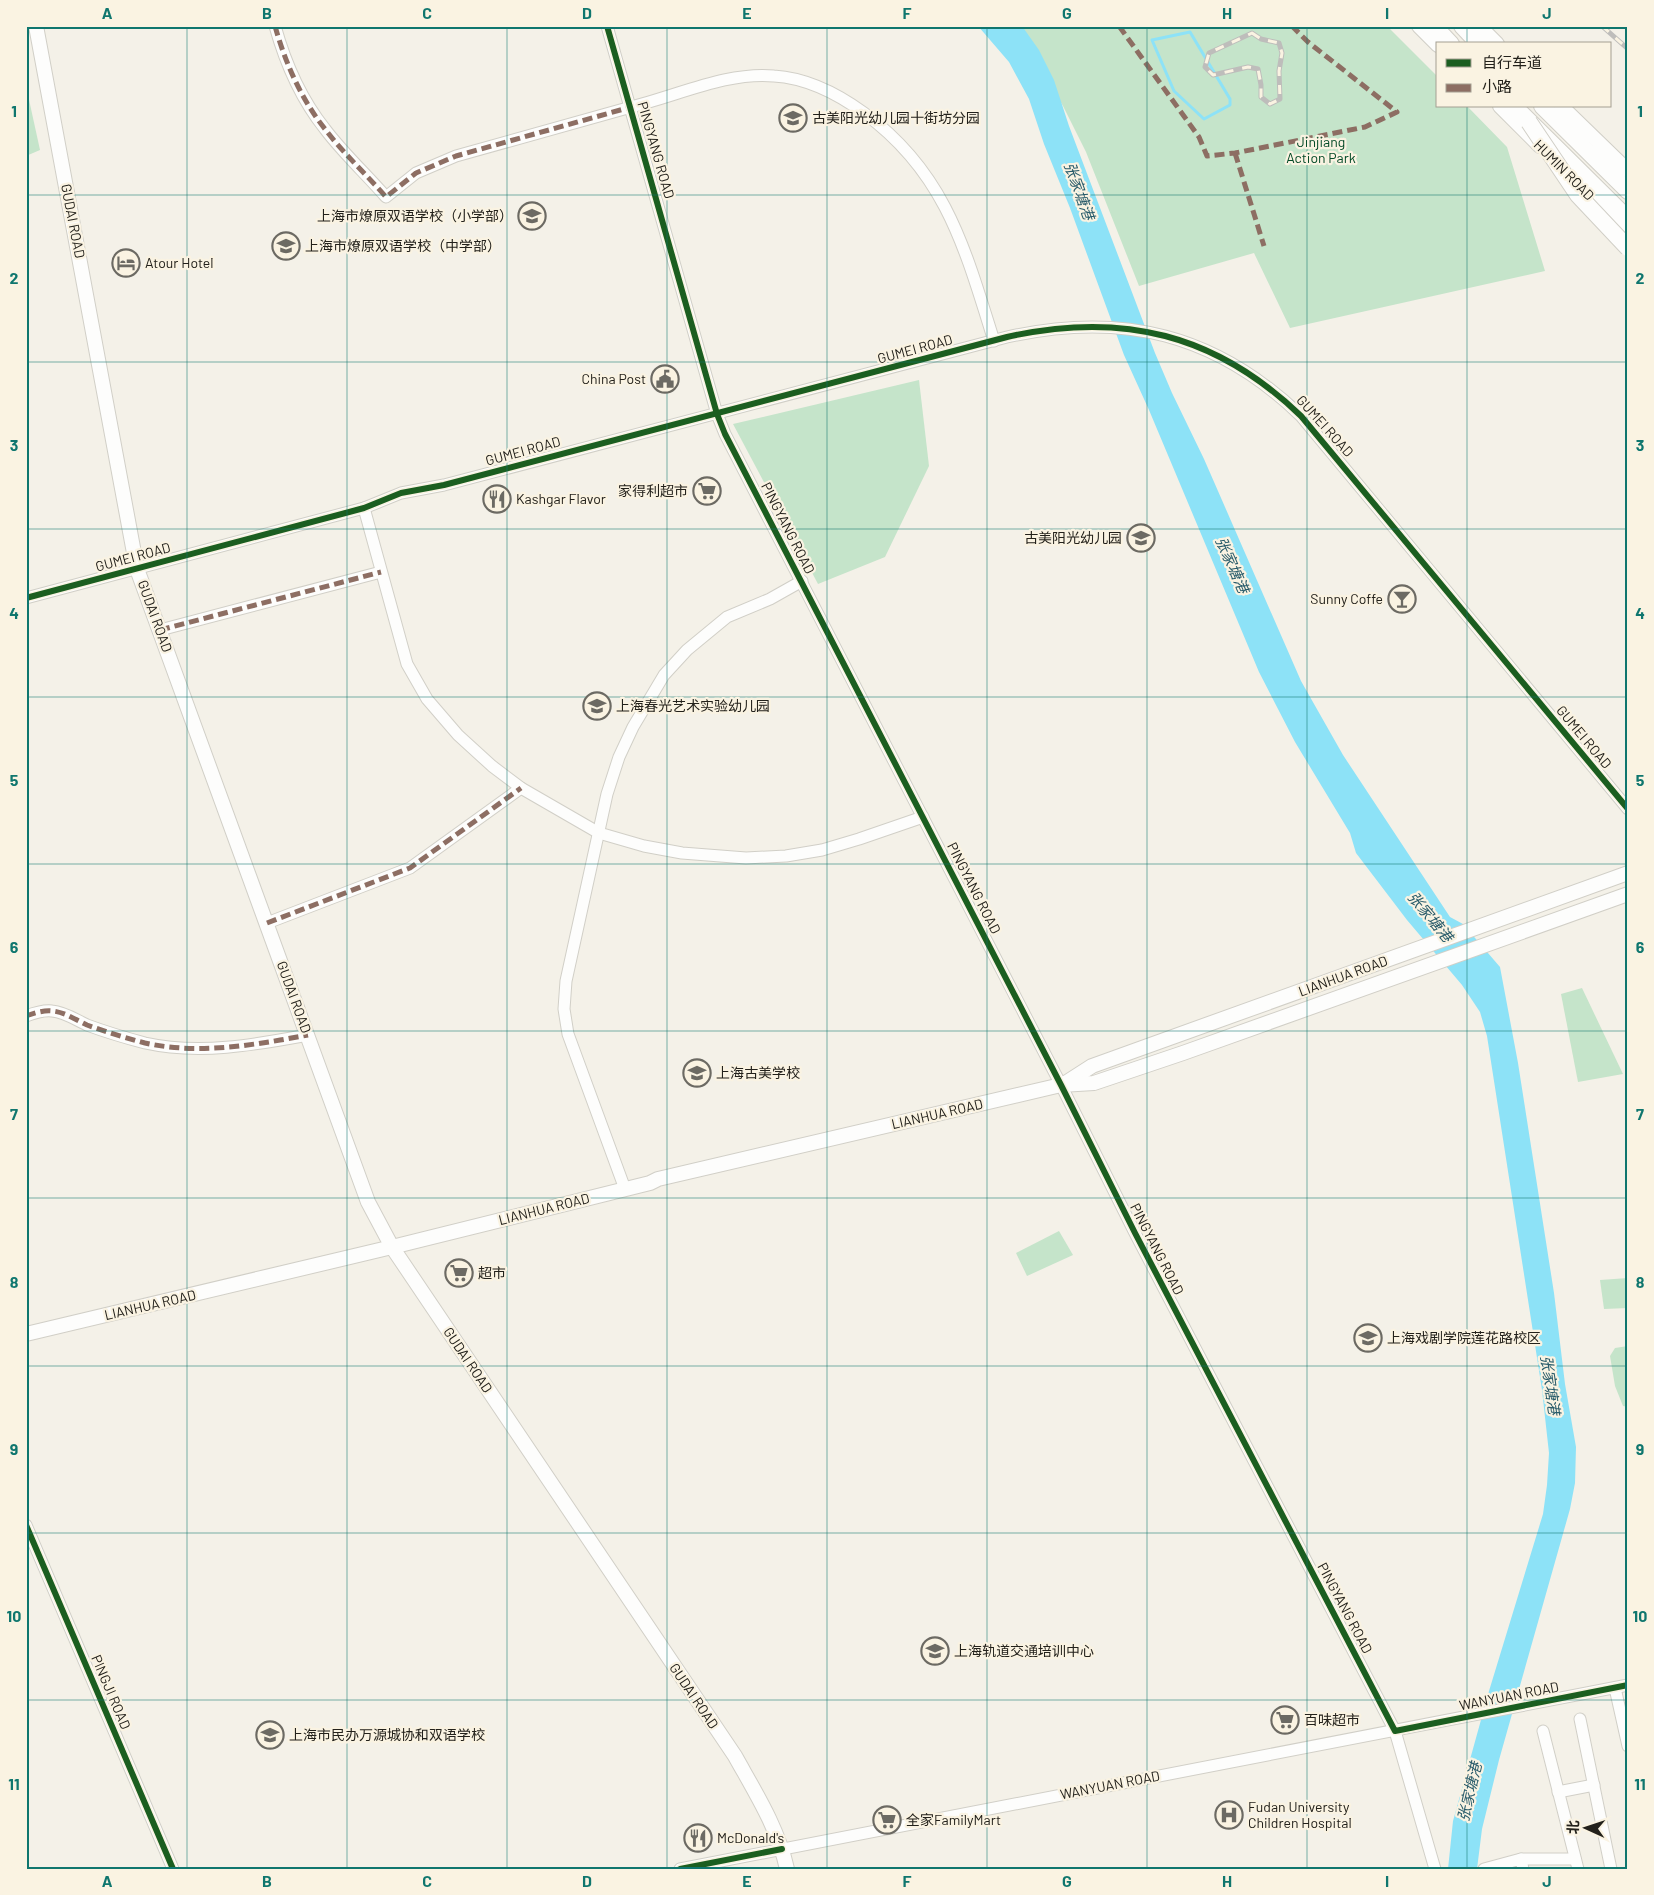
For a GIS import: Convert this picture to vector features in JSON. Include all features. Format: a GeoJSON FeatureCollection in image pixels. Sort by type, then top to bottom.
{"type":"FeatureCollection","features":[{"type":"Feature","properties":{"kind":"highway"},"geometry":{"type":"LineString","coordinates":[[1434,26],[1450,42]]}},
{"type":"Feature","properties":{"kind":"highway"},"geometry":{"type":"LineString","coordinates":[[1462,26],[1478,42]]}},
{"type":"Feature","properties":{"kind":"highway"},"geometry":{"type":"LineString","coordinates":[[1516,108],[1628,219]]}},
{"type":"Feature","properties":{"kind":"highway"},"geometry":{"type":"LineString","coordinates":[[1544,108],[1628,191]]}},
{"type":"Feature","properties":{"kind":"highway"},"geometry":{"type":"LineString","coordinates":[[1529,122],[1578,195],[1628,248]]}},
{"type":"Feature","properties":{"kind":"main road","name":"GUDAI ROAD"},"geometry":{"type":"LineString","coordinates":[[36,26],[137,569],[368,1202],[392,1247],[735,1756],[761,1802],[782,1849],[787,1869]]}},
{"type":"Feature","properties":{"kind":"main road"},"geometry":{"type":"LineString","coordinates":[[1419,26],[1436,43]]}},
{"type":"Feature","properties":{"kind":"main road"},"geometry":{"type":"LineString","coordinates":[[1479,26],[1495,42]]}},
{"type":"Feature","properties":{"kind":"main road","name":"HUMIN ROAD"},"geometry":{"type":"LineString","coordinates":[[1502,108],[1628,233]]}},
{"type":"Feature","properties":{"kind":"main road"},"geometry":{"type":"LineString","coordinates":[[1563,108],[1628,171]]}},
{"type":"Feature","properties":{"kind":"main road","name":"LIANHUA ROAD"},"geometry":{"type":"LineString","coordinates":[[1061,1085],[1092,1066],[1628,873]]}},
{"type":"Feature","properties":{"kind":"main road","name":"LIANHUA ROAD"},"geometry":{"type":"LineString","coordinates":[[26,1334],[392,1247],[650,1183],[658,1179],[1061,1085],[1094,1083],[1628,894]]}},
{"type":"Feature","properties":{"kind":"street"},"geometry":{"type":"LineString","coordinates":[[275,26],[293,76],[312,111],[325,130],[386,197],[416,173],[456,156],[727,80],[764,76],[797,80],[824,89],[850,103],[877,123],[920,166],[937,192],[964,246],[994,341]]}},
{"type":"Feature","properties":{"kind":"street","name":"PINGYANG ROAD"},"geometry":{"type":"LineString","coordinates":[[607,26],[717,414],[728,439],[1061,1085],[1135,1233],[1395,1731],[1435,1869]]}},
{"type":"Feature","properties":{"kind":"street","name":"GUMEI ROAD"},"geometry":{"type":"LineString","coordinates":[[26,598],[364,508],[401,493],[444,485],[994,341],[1056,328],[1104,327],[1160,335],[1200,347],[1226,359],[1277,393],[1301,416],[1628,809]]}},
{"type":"Feature","properties":{"kind":"street"},"geometry":{"type":"LineString","coordinates":[[364,508],[407,664],[427,700],[458,735],[492,766],[521,788],[599,833],[644,846],[682,853],[746,858],[786,856],[822,850],[859,840],[923,817]]}},
{"type":"Feature","properties":{"kind":"street"},"geometry":{"type":"LineString","coordinates":[[160,630],[381,572]]}},
{"type":"Feature","properties":{"kind":"street"},"geometry":{"type":"LineString","coordinates":[[625,1189],[568,1034],[564,1010],[566,980],[607,794],[619,757],[634,726],[664,675],[687,650],[727,617],[802,581]]}},
{"type":"Feature","properties":{"kind":"street"},"geometry":{"type":"LineString","coordinates":[[267,923],[410,868],[521,788]]}},
{"type":"Feature","properties":{"kind":"street"},"geometry":{"type":"LineString","coordinates":[[26,1016],[52,1011],[112,1034],[147,1043],[183,1048],[241,1046],[308,1035]]}},
{"type":"Feature","properties":{"kind":"street","name":"PINGJI ROAD"},"geometry":{"type":"LineString","coordinates":[[26,1525],[173,1869]]}},
{"type":"Feature","properties":{"kind":"street","name":"WANYUAN ROAD"},"geometry":{"type":"LineString","coordinates":[[680,1869],[1628,1686]]}},
{"type":"Feature","properties":{"kind":"street"},"geometry":{"type":"LineString","coordinates":[[1615,1688],[1628,1746]]}},
{"type":"Feature","properties":{"kind":"street"},"geometry":{"type":"LineString","coordinates":[[1580,1718],[1611,1869]]}},
{"type":"Feature","properties":{"kind":"street"},"geometry":{"type":"LineString","coordinates":[[1484,1869],[1522,1864],[1577,1864],[1543,1731]]}},
{"type":"Feature","properties":{"kind":"street"},"geometry":{"type":"LineString","coordinates":[[1558,1792],[1594,1785]]}},
{"type":"Feature","properties":{"kind":"green space","name":"Jinjiang Action Park"},"geometry":{"type":"Polygon","coordinates":[[[1017,26],[1387,26],[1436,75],[1436,108],[1469,108],[1507,147],[1545,271],[1290,328],[1254,253],[1139,286],[1086,152],[1063,106],[1017,26]]]}},
{"type":"Feature","properties":{"kind":"green space"},"geometry":{"type":"Polygon","coordinates":[[[26,86],[40,150],[26,156],[26,86]]]}},
{"type":"Feature","properties":{"kind":"green space"},"geometry":{"type":"Polygon","coordinates":[[[919,380],[929,466],[885,557],[818,584],[733,424],[919,380]]]}},
{"type":"Feature","properties":{"kind":"green space"},"geometry":{"type":"Polygon","coordinates":[[[1582,988],[1623,1074],[1578,1082],[1561,994],[1582,988]]]}},
{"type":"Feature","properties":{"kind":"green space"},"geometry":{"type":"Polygon","coordinates":[[[1059,1231],[1073,1255],[1027,1276],[1016,1253],[1059,1231]]]}},
{"type":"Feature","properties":{"kind":"green space"},"geometry":{"type":"Polygon","coordinates":[[[1628,1278],[1628,1308],[1604,1309],[1600,1280],[1628,1278]]]}},
{"type":"Feature","properties":{"kind":"green space"},"geometry":{"type":"Polygon","coordinates":[[[1628,1346],[1628,1407],[1623,1406],[1615,1386],[1610,1356],[1615,1348],[1628,1346]]]}},
{"type":"Feature","properties":{"kind":"water","name":"张家塘港"},"geometry":{"type":"Polygon","coordinates":[[[978,26],[1022,26],[1039,50],[1054,80],[1069,126],[1155,353],[1204,459],[1301,681],[1343,755],[1450,917],[1463,924],[1500,967],[1518,1063],[1576,1447],[1575,1483],[1570,1509],[1499,1760],[1482,1829],[1477,1869],[1448,1869],[1453,1821],[1489,1691],[1543,1514],[1549,1453],[1542,1390],[1487,1036],[1480,1012],[1462,985],[1407,920],[1356,853],[1350,833],[1295,742],[1259,672],[1124,355],[1070,208],[1044,144],[1029,99],[1009,62],[978,26]]]}},
{"type":"Feature","properties":{"kind":"waterway"},"geometry":{"type":"LineString","coordinates":[[1190,32],[1230,99],[1230,105],[1204,119],[1174,91],[1152,40],[1190,32]]}},
{"type":"Feature","properties":{"kind":"railway"},"geometry":{"type":"LineString","coordinates":[[1602,26],[1628,49]]}},
{"type":"Feature","properties":{"kind":"railway"},"geometry":{"type":"LineString","coordinates":[[1252,33],[1261,39],[1279,43],[1282,53],[1279,71],[1280,99],[1270,104],[1261,97],[1258,69],[1248,67],[1213,75],[1205,67],[1209,53],[1252,33]]}},
{"type":"Feature","properties":{"kind":"marked path"},"geometry":{"type":"LineString","coordinates":[[275,26],[289,66],[308,105],[332,138],[386,197],[416,173],[456,156],[631,107]]}},
{"type":"Feature","properties":{"kind":"marked path"},"geometry":{"type":"LineString","coordinates":[[1119,26],[1199,137],[1207,156],[1235,153],[1365,127],[1397,112],[1308,42],[1292,26]]}},
{"type":"Feature","properties":{"kind":"marked path"},"geometry":{"type":"LineString","coordinates":[[1235,153],[1264,246]]}},
{"type":"Feature","properties":{"kind":"marked path"},"geometry":{"type":"LineString","coordinates":[[160,630],[381,572]]}},
{"type":"Feature","properties":{"kind":"marked path"},"geometry":{"type":"LineString","coordinates":[[267,923],[410,868],[521,788]]}},
{"type":"Feature","properties":{"kind":"marked path"},"geometry":{"type":"LineString","coordinates":[[26,1016],[42,1011],[57,1012],[87,1025],[145,1043],[165,1047],[226,1047],[308,1035]]}},
{"type":"Feature","properties":{"kind":"cycle path"},"geometry":{"type":"LineString","coordinates":[[607,26],[717,414],[725,434],[1061,1085],[1135,1233],[1395,1731],[1628,1685]]}},
{"type":"Feature","properties":{"kind":"cycle path"},"geometry":{"type":"LineString","coordinates":[[26,598],[364,508],[401,493],[444,485],[1007,337],[1049,330],[1090,327],[1128,329],[1165,336],[1201,348],[1235,365],[1269,388],[1301,416],[1628,809]]}},
{"type":"Feature","properties":{"kind":"cycle path"},"geometry":{"type":"LineString","coordinates":[[26,1525],[173,1869]]}},
{"type":"Feature","properties":{"kind":"cycle path"},"geometry":{"type":"LineString","coordinates":[[680,1869],[782,1849]]}},
{"type":"Feature","properties":{"kind":"place","name":"古美阳光幼儿园十街坊分园"},"geometry":{"type":"Point","coordinates":[793,118]}},
{"type":"Feature","properties":{"kind":"place","name":"上海市燎原双语学校（小学部）"},"geometry":{"type":"Point","coordinates":[532,216]}},
{"type":"Feature","properties":{"kind":"place","name":"上海市燎原双语学校（中学部）"},"geometry":{"type":"Point","coordinates":[286,246]}},
{"type":"Feature","properties":{"kind":"place","name":"Atour Hotel"},"geometry":{"type":"Point","coordinates":[126,263]}},
{"type":"Feature","properties":{"kind":"place","name":"China Post"},"geometry":{"type":"Point","coordinates":[665,379]}},
{"type":"Feature","properties":{"kind":"place","name":"家得利超市"},"geometry":{"type":"Point","coordinates":[707,491]}},
{"type":"Feature","properties":{"kind":"place","name":"Kashgar Flavor"},"geometry":{"type":"Point","coordinates":[497,499]}},
{"type":"Feature","properties":{"kind":"place","name":"古美阳光幼儿园"},"geometry":{"type":"Point","coordinates":[1141,538]}},
{"type":"Feature","properties":{"kind":"place","name":"Sunny Coffe"},"geometry":{"type":"Point","coordinates":[1402,599]}},
{"type":"Feature","properties":{"kind":"place","name":"上海春光艺术实验幼儿园"},"geometry":{"type":"Point","coordinates":[597,706]}},
{"type":"Feature","properties":{"kind":"place","name":"上海古美学校"},"geometry":{"type":"Point","coordinates":[697,1073]}},
{"type":"Feature","properties":{"kind":"place","name":"超市"},"geometry":{"type":"Point","coordinates":[459,1273]}},
{"type":"Feature","properties":{"kind":"place","name":"上海戏剧学院莲花路校区"},"geometry":{"type":"Point","coordinates":[1368,1338]}},
{"type":"Feature","properties":{"kind":"place","name":"上海轨道交通培训中心"},"geometry":{"type":"Point","coordinates":[935,1651]}},
{"type":"Feature","properties":{"kind":"place","name":"百味超市"},"geometry":{"type":"Point","coordinates":[1285,1720]}},
{"type":"Feature","properties":{"kind":"place","name":"上海市民办万源城协和双语学校"},"geometry":{"type":"Point","coordinates":[270,1735]}},
{"type":"Feature","properties":{"kind":"place","name":"Fudan University Children Hospital"},"geometry":{"type":"Point","coordinates":[1229,1815]}},
{"type":"Feature","properties":{"kind":"place","name":"全家FamilyMart"},"geometry":{"type":"Point","coordinates":[887,1820]}},
{"type":"Feature","properties":{"kind":"place","name":"McDonald's"},"geometry":{"type":"Point","coordinates":[698,1838]}}]}
